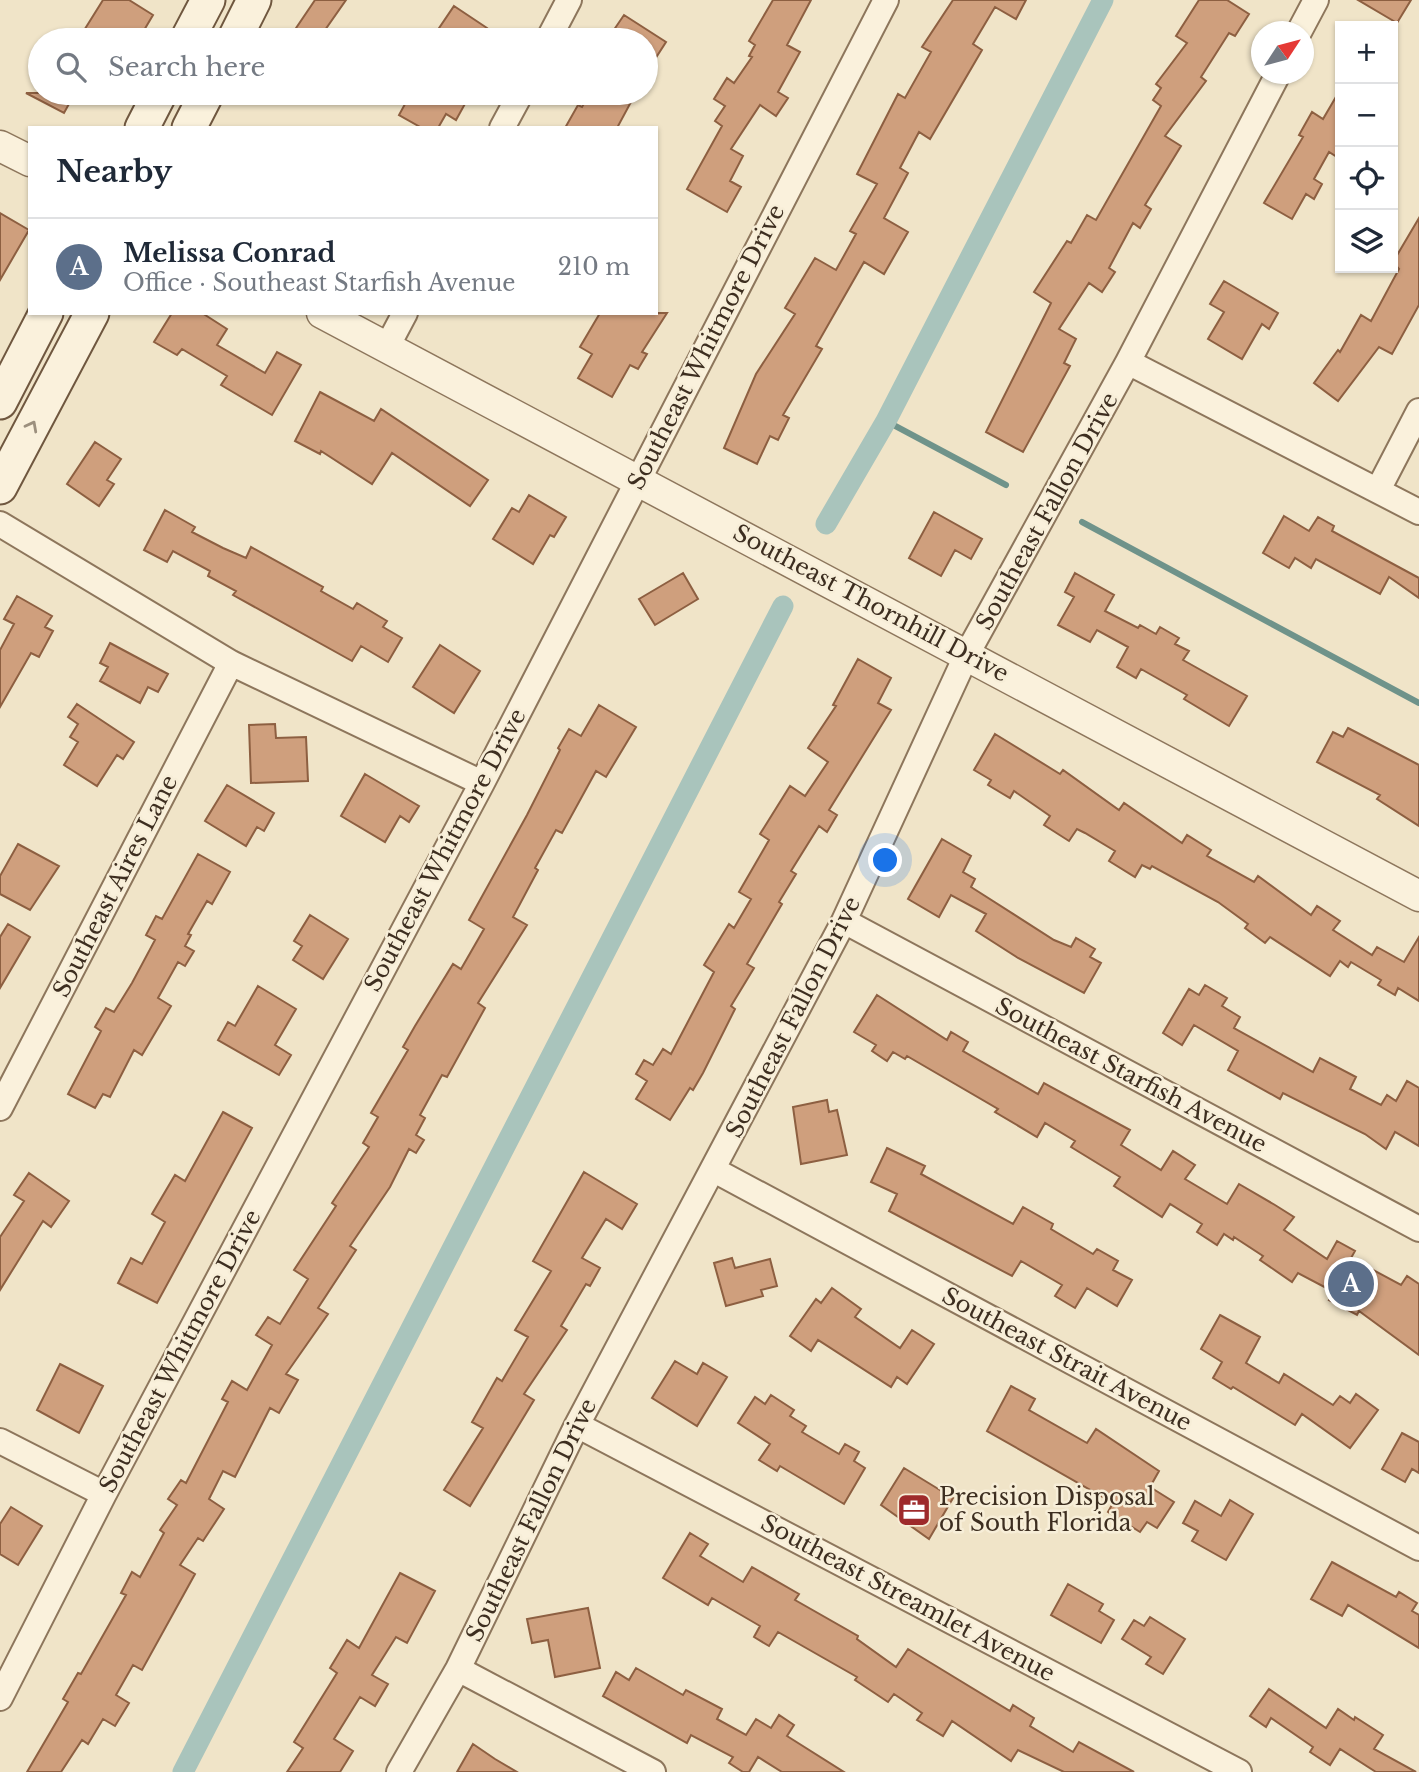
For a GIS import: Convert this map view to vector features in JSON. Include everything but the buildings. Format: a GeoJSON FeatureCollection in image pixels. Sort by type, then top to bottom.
{"type":"FeatureCollection","features":[{"type":"Feature","properties":{"kind":"main road"},"geometry":{"type":"LineString","coordinates":[[193,28],[208,0]]}},
{"type":"Feature","properties":{"kind":"main road"},"geometry":{"type":"LineString","coordinates":[[240,28],[254,0]]}},
{"type":"Feature","properties":{"kind":"main road"},"geometry":{"type":"LineString","coordinates":[[143,126],[154,105]]}},
{"type":"Feature","properties":{"kind":"main road"},"geometry":{"type":"LineString","coordinates":[[190,126],[201,105]]}},
{"type":"Feature","properties":{"kind":"main road"},"geometry":{"type":"LineString","coordinates":[[0,402],[45,315]]}},
{"type":"Feature","properties":{"kind":"main road"},"geometry":{"type":"LineString","coordinates":[[0,487],[91,315]]}},
{"type":"Feature","properties":{"kind":"street"},"geometry":{"type":"LineString","coordinates":[[554,28],[569,0]]}},
{"type":"Feature","properties":{"kind":"street","name":"Southeast Whitmore Drive"},"geometry":{"type":"LineString","coordinates":[[0,1698],[104,1494],[482,783],[886,0]]}},
{"type":"Feature","properties":{"kind":"street"},"geometry":{"type":"LineString","coordinates":[[1305,21],[1316,0]]}},
{"type":"Feature","properties":{"kind":"street","name":"Southeast Fallon Drive"},"geometry":{"type":"LineString","coordinates":[[399,1772],[458,1669],[577,1425],[844,920],[967,654],[1128,362],[1273,84]]}},
{"type":"Feature","properties":{"kind":"street"},"geometry":{"type":"LineString","coordinates":[[503,126],[514,105]]}},
{"type":"Feature","properties":{"kind":"street"},"geometry":{"type":"LineString","coordinates":[[0,146],[28,161]]}},
{"type":"Feature","properties":{"kind":"street","name":"Southeast Thornhill Drive"},"geometry":{"type":"LineString","coordinates":[[326,315],[1419,896]]}},
{"type":"Feature","properties":{"kind":"street"},"geometry":{"type":"LineString","coordinates":[[387,347],[404,315]]}},
{"type":"Feature","properties":{"kind":"street"},"geometry":{"type":"LineString","coordinates":[[1128,362],[1419,512]]}},
{"type":"Feature","properties":{"kind":"street"},"geometry":{"type":"LineString","coordinates":[[1378,490],[1419,411]]}},
{"type":"Feature","properties":{"kind":"street"},"geometry":{"type":"LineString","coordinates":[[0,524],[231,663],[482,783]]}},
{"type":"Feature","properties":{"kind":"street","name":"Southeast Aires Lane"},"geometry":{"type":"LineString","coordinates":[[0,1108],[231,663]]}},
{"type":"Feature","properties":{"kind":"street","name":"Southeast Starfish Avenue"},"geometry":{"type":"LineString","coordinates":[[844,920],[1419,1229]]}},
{"type":"Feature","properties":{"kind":"street","name":"Southeast Strait Avenue"},"geometry":{"type":"LineString","coordinates":[[714,1170],[1419,1548]]}},
{"type":"Feature","properties":{"kind":"street","name":"Southeast Streamlet Avenue"},"geometry":{"type":"LineString","coordinates":[[577,1425],[1239,1772]]}},
{"type":"Feature","properties":{"kind":"street"},"geometry":{"type":"LineString","coordinates":[[0,1441],[104,1494]]}},
{"type":"Feature","properties":{"kind":"street"},"geometry":{"type":"LineString","coordinates":[[458,1669],[653,1772]]}},
{"type":"Feature","properties":{"kind":"waterway"},"geometry":{"type":"LineString","coordinates":[[826,524],[886,421],[1103,0]]}},
{"type":"Feature","properties":{"kind":"waterway"},"geometry":{"type":"LineString","coordinates":[[886,421],[1006,485]]}},
{"type":"Feature","properties":{"kind":"waterway"},"geometry":{"type":"LineString","coordinates":[[1082,522],[1419,703]]}},
{"type":"Feature","properties":{"kind":"waterway"},"geometry":{"type":"LineString","coordinates":[[183,1772],[783,606]]}},
{"type":"Feature","properties":{"kind":"place","name":"Melissa Conrad"},"geometry":{"type":"Point","coordinates":[1351,1284]}},
{"type":"Feature","properties":{"kind":"place","name":"Precision Disposal of South Florida"},"geometry":{"type":"Point","coordinates":[914,1510]}}]}
